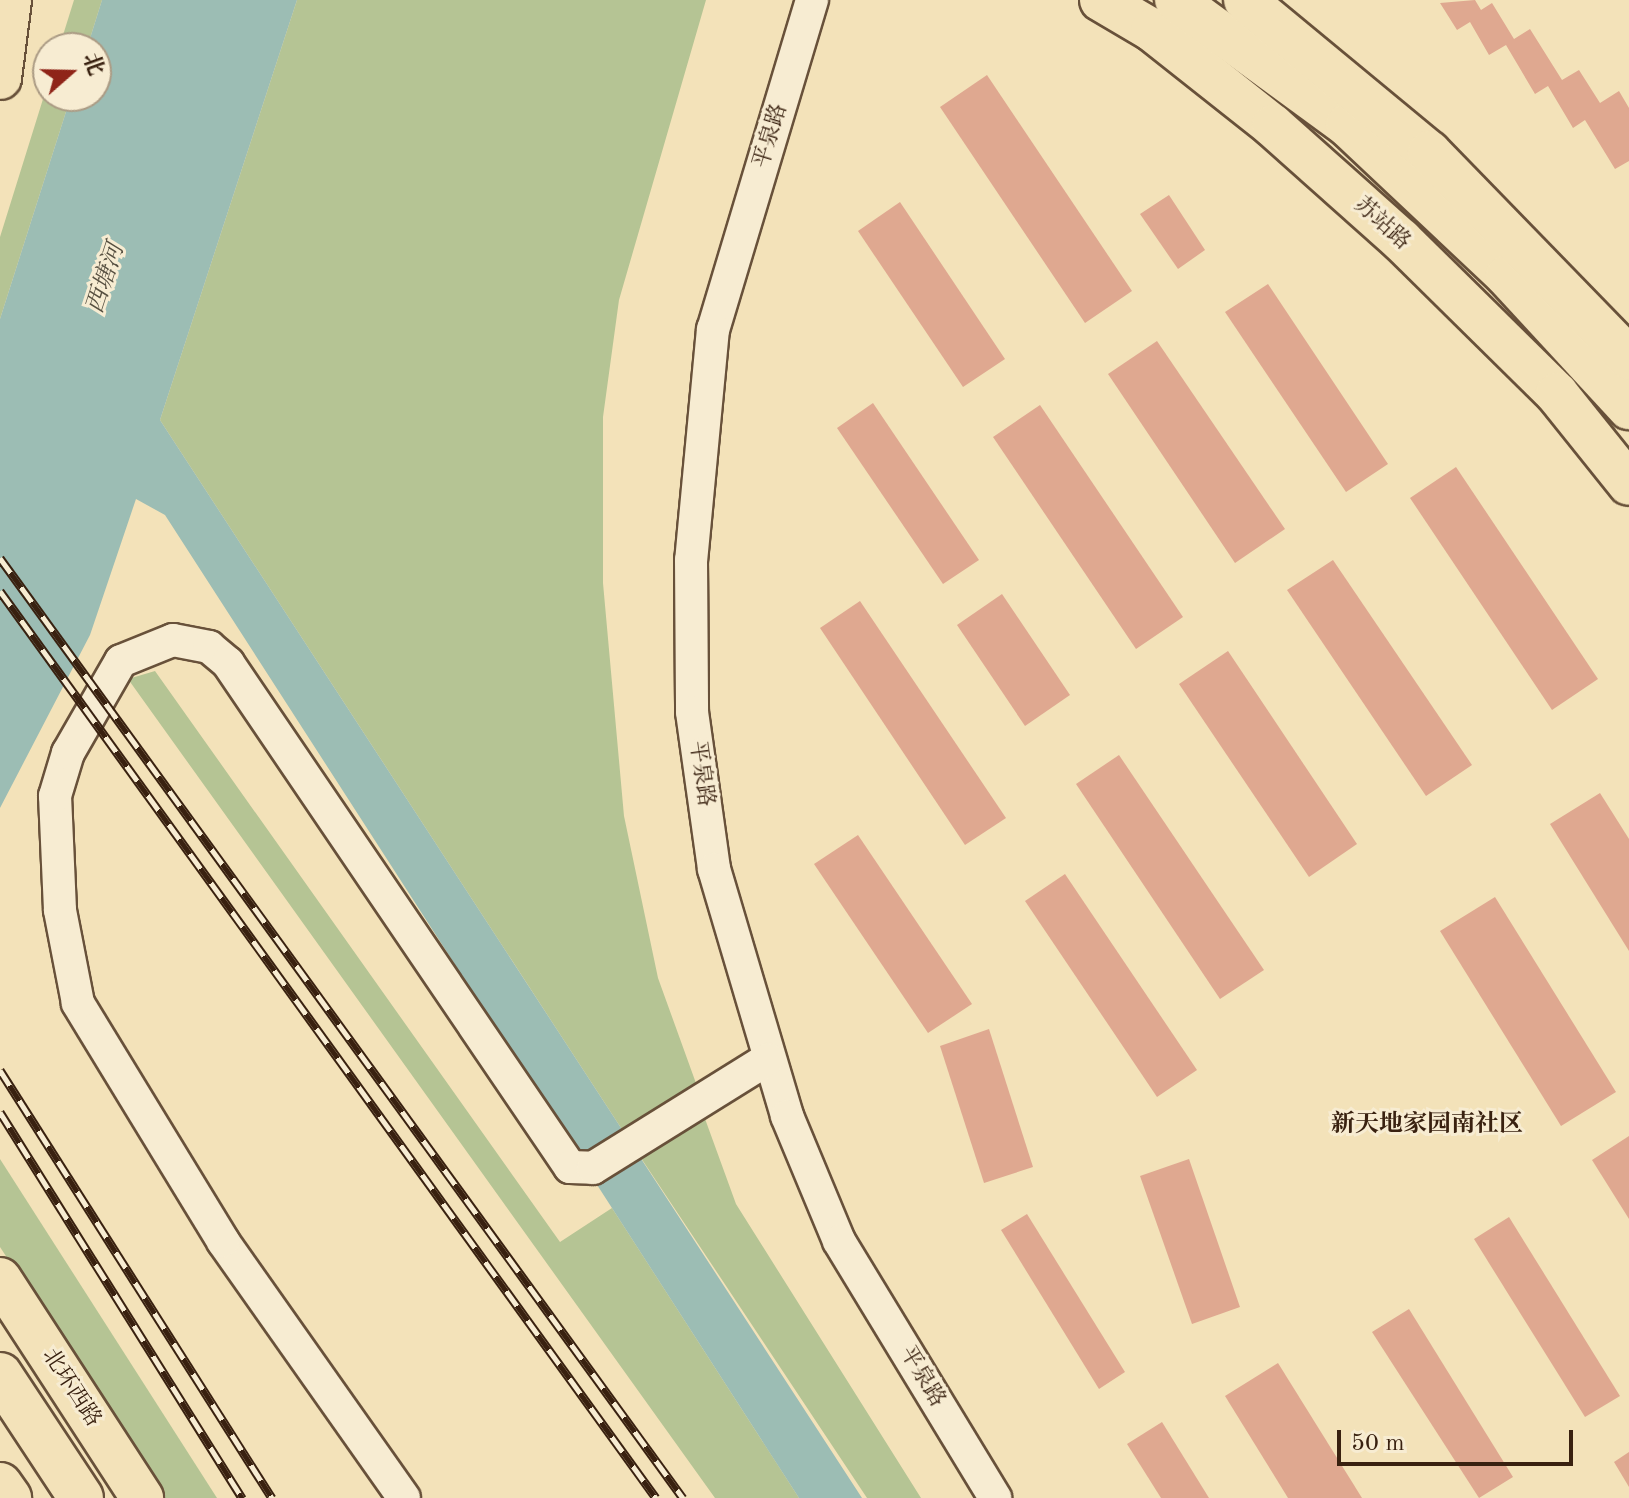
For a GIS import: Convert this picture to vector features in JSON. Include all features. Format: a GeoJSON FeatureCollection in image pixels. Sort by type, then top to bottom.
{"type":"FeatureCollection","features":[{"type":"Feature","properties":{"kind":"highway"},"geometry":{"type":"LineString","coordinates":[[0,1375],[81,1498]]}},
{"type":"Feature","properties":{"kind":"highway"},"geometry":{"type":"LineString","coordinates":[[0,1485],[9,1498]]}},
{"type":"Feature","properties":{"kind":"main road"},"geometry":{"type":"LineString","coordinates":[[0,78],[10,0]]}},
{"type":"Feature","properties":{"kind":"main road","name":"苏站路"},"geometry":{"type":"LineString","coordinates":[[1101,0],[1152,30],[1273,126],[1401,240],[1557,394],[1629,484]]}},
{"type":"Feature","properties":{"kind":"main road"},"geometry":{"type":"LineString","coordinates":[[1176,0],[1347,125],[1626,388]]}},
{"type":"Feature","properties":{"kind":"main road"},"geometry":{"type":"LineString","coordinates":[[1245,0],[1440,163],[1626,388]]}},
{"type":"Feature","properties":{"kind":"main road","name":"北环西路"},"geometry":{"type":"LineString","coordinates":[[0,1279],[142,1498]]}},
{"type":"Feature","properties":{"kind":"street","name":"平泉路"},"geometry":{"type":"LineString","coordinates":[[812,0],[713,329],[691,560],[692,712],[714,869],[768,1059],[839,1241],[995,1498]]}},
{"type":"Feature","properties":{"kind":"street"},"geometry":{"type":"LineString","coordinates":[[404,1498],[223,1241],[78,1003],[60,910],[55,796],[68,753],[121,661],[173,640],[209,647],[228,663],[570,1167],[593,1168],[768,1059]]}},
{"type":"Feature","properties":{"kind":"green space"},"geometry":{"type":"Polygon","coordinates":[[[74,0],[102,0],[92,32],[64,32],[74,0]]]}},
{"type":"Feature","properties":{"kind":"green space"},"geometry":{"type":"Polygon","coordinates":[[[297,0],[706,0],[619,300],[603,417],[603,583],[624,816],[658,978],[697,1086],[625,1134],[160,420],[297,0]]]}},
{"type":"Feature","properties":{"kind":"green space"},"geometry":{"type":"Polygon","coordinates":[[[39,112],[66,112],[0,319],[0,237],[39,112]]]}},
{"type":"Feature","properties":{"kind":"green space"},"geometry":{"type":"Polygon","coordinates":[[[155,671],[560,1242],[612,1208],[799,1498],[715,1498],[128,679],[155,671]]]}},
{"type":"Feature","properties":{"kind":"green space"},"geometry":{"type":"Polygon","coordinates":[[[704,1116],[736,1204],[921,1498],[867,1498],[639,1155],[704,1116]]]}},
{"type":"Feature","properties":{"kind":"green space"},"geometry":{"type":"Polygon","coordinates":[[[0,1159],[217,1498],[164,1498],[0,1247],[0,1159]]]}},
{"type":"Feature","properties":{"kind":"water","name":"西塘河"},"geometry":{"type":"Polygon","coordinates":[[[102,0],[297,0],[160,420],[862,1498],[799,1498],[165,515],[136,499],[90,635],[0,808],[0,319],[66,112],[112,112],[112,32],[92,32],[102,0]]]}},
{"type":"Feature","properties":{"kind":"building"},"geometry":{"type":"Polygon","coordinates":[[[1475,0],[1481,10],[1492,3],[1514,39],[1530,29],[1562,80],[1579,70],[1600,103],[1619,91],[1629,108],[1629,161],[1615,169],[1585,120],[1573,128],[1548,86],[1535,94],[1506,45],[1489,55],[1470,22],[1457,30],[1440,3],[1475,0]]]}},
{"type":"Feature","properties":{"kind":"building"},"geometry":{"type":"Polygon","coordinates":[[[987,75],[1132,291],[1085,323],[940,107],[987,75]]]}},
{"type":"Feature","properties":{"kind":"building"},"geometry":{"type":"Polygon","coordinates":[[[1169,195],[1205,250],[1178,269],[1140,214],[1169,195]]]}},
{"type":"Feature","properties":{"kind":"building"},"geometry":{"type":"Polygon","coordinates":[[[900,202],[1005,359],[963,387],[858,231],[900,202]]]}},
{"type":"Feature","properties":{"kind":"building"},"geometry":{"type":"Polygon","coordinates":[[[1268,284],[1388,464],[1346,492],[1225,312],[1268,284]]]}},
{"type":"Feature","properties":{"kind":"building"},"geometry":{"type":"Polygon","coordinates":[[[1157,341],[1285,529],[1235,563],[1108,374],[1157,341]]]}},
{"type":"Feature","properties":{"kind":"building"},"geometry":{"type":"Polygon","coordinates":[[[873,403],[979,560],[943,584],[837,428],[873,403]]]}},
{"type":"Feature","properties":{"kind":"building"},"geometry":{"type":"Polygon","coordinates":[[[1040,405],[1183,617],[1136,649],[993,437],[1040,405]]]}},
{"type":"Feature","properties":{"kind":"building"},"geometry":{"type":"Polygon","coordinates":[[[1456,467],[1598,679],[1552,710],[1410,498],[1456,467]]]}},
{"type":"Feature","properties":{"kind":"building"},"geometry":{"type":"Polygon","coordinates":[[[1333,560],[1472,765],[1426,796],[1287,590],[1333,560]]]}},
{"type":"Feature","properties":{"kind":"building"},"geometry":{"type":"Polygon","coordinates":[[[1002,594],[1070,695],[1025,726],[957,625],[1002,594]]]}},
{"type":"Feature","properties":{"kind":"building"},"geometry":{"type":"Polygon","coordinates":[[[860,601],[1006,818],[965,845],[820,628],[860,601]]]}},
{"type":"Feature","properties":{"kind":"building"},"geometry":{"type":"Polygon","coordinates":[[[1228,651],[1357,844],[1309,877],[1179,684],[1228,651]]]}},
{"type":"Feature","properties":{"kind":"building"},"geometry":{"type":"Polygon","coordinates":[[[1119,755],[1264,970],[1220,999],[1076,784],[1119,755]]]}},
{"type":"Feature","properties":{"kind":"building"},"geometry":{"type":"Polygon","coordinates":[[[1600,793],[1629,839],[1629,951],[1550,824],[1600,793]]]}},
{"type":"Feature","properties":{"kind":"building"},"geometry":{"type":"Polygon","coordinates":[[[858,835],[972,1004],[928,1033],[814,864],[858,835]]]}},
{"type":"Feature","properties":{"kind":"building"},"geometry":{"type":"Polygon","coordinates":[[[1065,874],[1197,1070],[1157,1097],[1025,901],[1065,874]]]}},
{"type":"Feature","properties":{"kind":"building"},"geometry":{"type":"Polygon","coordinates":[[[1495,897],[1616,1092],[1561,1126],[1440,931],[1495,897]]]}},
{"type":"Feature","properties":{"kind":"building"},"geometry":{"type":"Polygon","coordinates":[[[989,1029],[1033,1167],[984,1183],[940,1046],[989,1029]]]}},
{"type":"Feature","properties":{"kind":"building"},"geometry":{"type":"Polygon","coordinates":[[[1629,1136],[1629,1219],[1592,1160],[1629,1136]]]}},
{"type":"Feature","properties":{"kind":"building"},"geometry":{"type":"Polygon","coordinates":[[[1189,1159],[1240,1307],[1192,1324],[1140,1176],[1189,1159]]]}},
{"type":"Feature","properties":{"kind":"building"},"geometry":{"type":"Polygon","coordinates":[[[1027,1214],[1125,1372],[1099,1389],[1001,1230],[1027,1214]]]}},
{"type":"Feature","properties":{"kind":"building"},"geometry":{"type":"Polygon","coordinates":[[[1509,1217],[1620,1396],[1585,1417],[1474,1239],[1509,1217]]]}},
{"type":"Feature","properties":{"kind":"building"},"geometry":{"type":"Polygon","coordinates":[[[1409,1309],[1513,1477],[1479,1498],[1372,1332],[1409,1309]]]}},
{"type":"Feature","properties":{"kind":"building"},"geometry":{"type":"Polygon","coordinates":[[[1278,1363],[1362,1498],[1288,1498],[1225,1396],[1278,1363]]]}},
{"type":"Feature","properties":{"kind":"building"},"geometry":{"type":"Polygon","coordinates":[[[1162,1422],[1209,1498],[1161,1498],[1127,1444],[1162,1422]]]}},
{"type":"Feature","properties":{"kind":"building"},"geometry":{"type":"Polygon","coordinates":[[[1629,1452],[1629,1487],[1614,1462],[1629,1452]]]}},
{"type":"Feature","properties":{"kind":"railway"},"geometry":{"type":"LineString","coordinates":[[0,558],[683,1498]]}},
{"type":"Feature","properties":{"kind":"railway"},"geometry":{"type":"LineString","coordinates":[[0,591],[656,1498]]}},
{"type":"Feature","properties":{"kind":"railway"},"geometry":{"type":"LineString","coordinates":[[0,1070],[272,1498]]}},
{"type":"Feature","properties":{"kind":"railway"},"geometry":{"type":"LineString","coordinates":[[0,1112],[242,1498]]}},
{"type":"Feature","properties":{"kind":"district","name":"新天地家园南社区"},"geometry":{"type":"Point","coordinates":[1427,1126]}}]}
